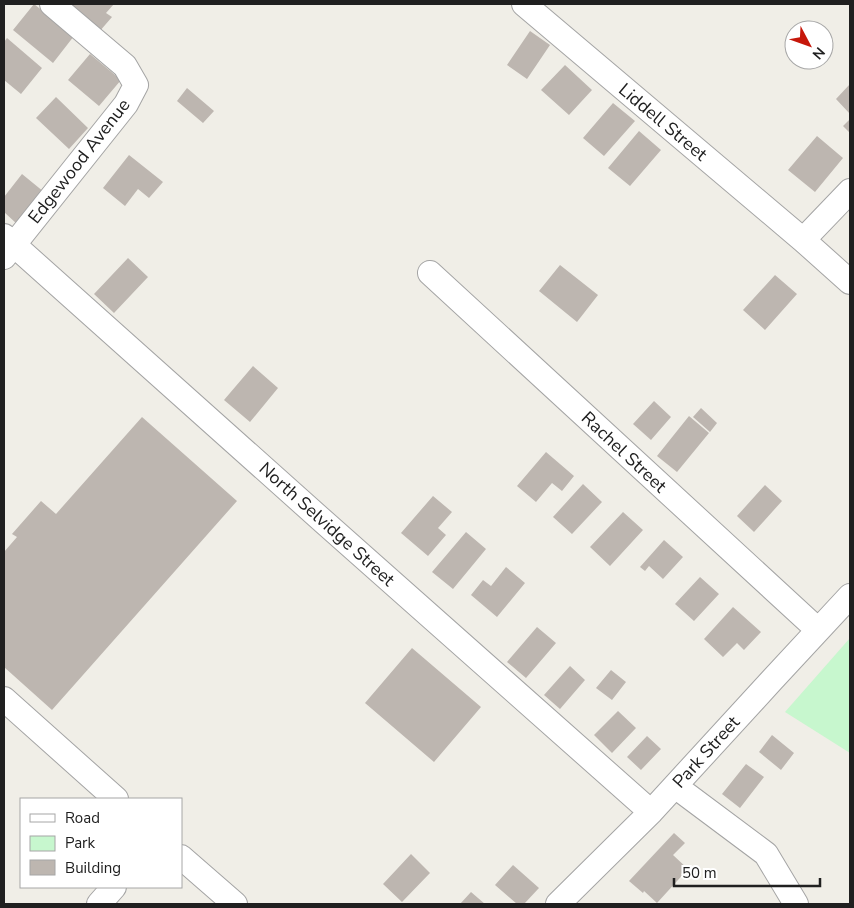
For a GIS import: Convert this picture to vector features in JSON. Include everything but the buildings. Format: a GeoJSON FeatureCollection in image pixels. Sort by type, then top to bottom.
{"type":"FeatureCollection","features":[{"type":"Feature","properties":{"kind":"street","name":"Edgewood Avenue"},"geometry":{"type":"LineString","coordinates":[[7,246],[126,104],[136,85],[125,66],[52,4]]}},
{"type":"Feature","properties":{"kind":"street","name":"Liddell Street"},"geometry":{"type":"LineString","coordinates":[[524,4],[802,240]]}},
{"type":"Feature","properties":{"kind":"street"},"geometry":{"type":"LineString","coordinates":[[850,191],[802,240],[850,282]]}},
{"type":"Feature","properties":{"kind":"street","name":"North Selvidge Street"},"geometry":{"type":"LineString","coordinates":[[7,246],[651,812]]}},
{"type":"Feature","properties":{"kind":"street","name":"Rachel Street"},"geometry":{"type":"LineString","coordinates":[[430,273],[818,630]]}},
{"type":"Feature","properties":{"kind":"street","name":"Park Street"},"geometry":{"type":"LineString","coordinates":[[558,904],[651,812],[850,596]]}},
{"type":"Feature","properties":{"kind":"street"},"geometry":{"type":"LineString","coordinates":[[4,699],[115,798]]}},
{"type":"Feature","properties":{"kind":"street"},"geometry":{"type":"LineString","coordinates":[[675,786],[766,854],[796,904]]}},
{"type":"Feature","properties":{"kind":"street"},"geometry":{"type":"LineString","coordinates":[[182,858],[235,904]]}},
{"type":"Feature","properties":{"kind":"street"},"geometry":{"type":"LineString","coordinates":[[99,904],[113,888]]}},
{"type":"Feature","properties":{"kind":"green space"},"geometry":{"type":"Polygon","coordinates":[[[850,638],[850,753],[785,712],[850,638]]]}}]}
